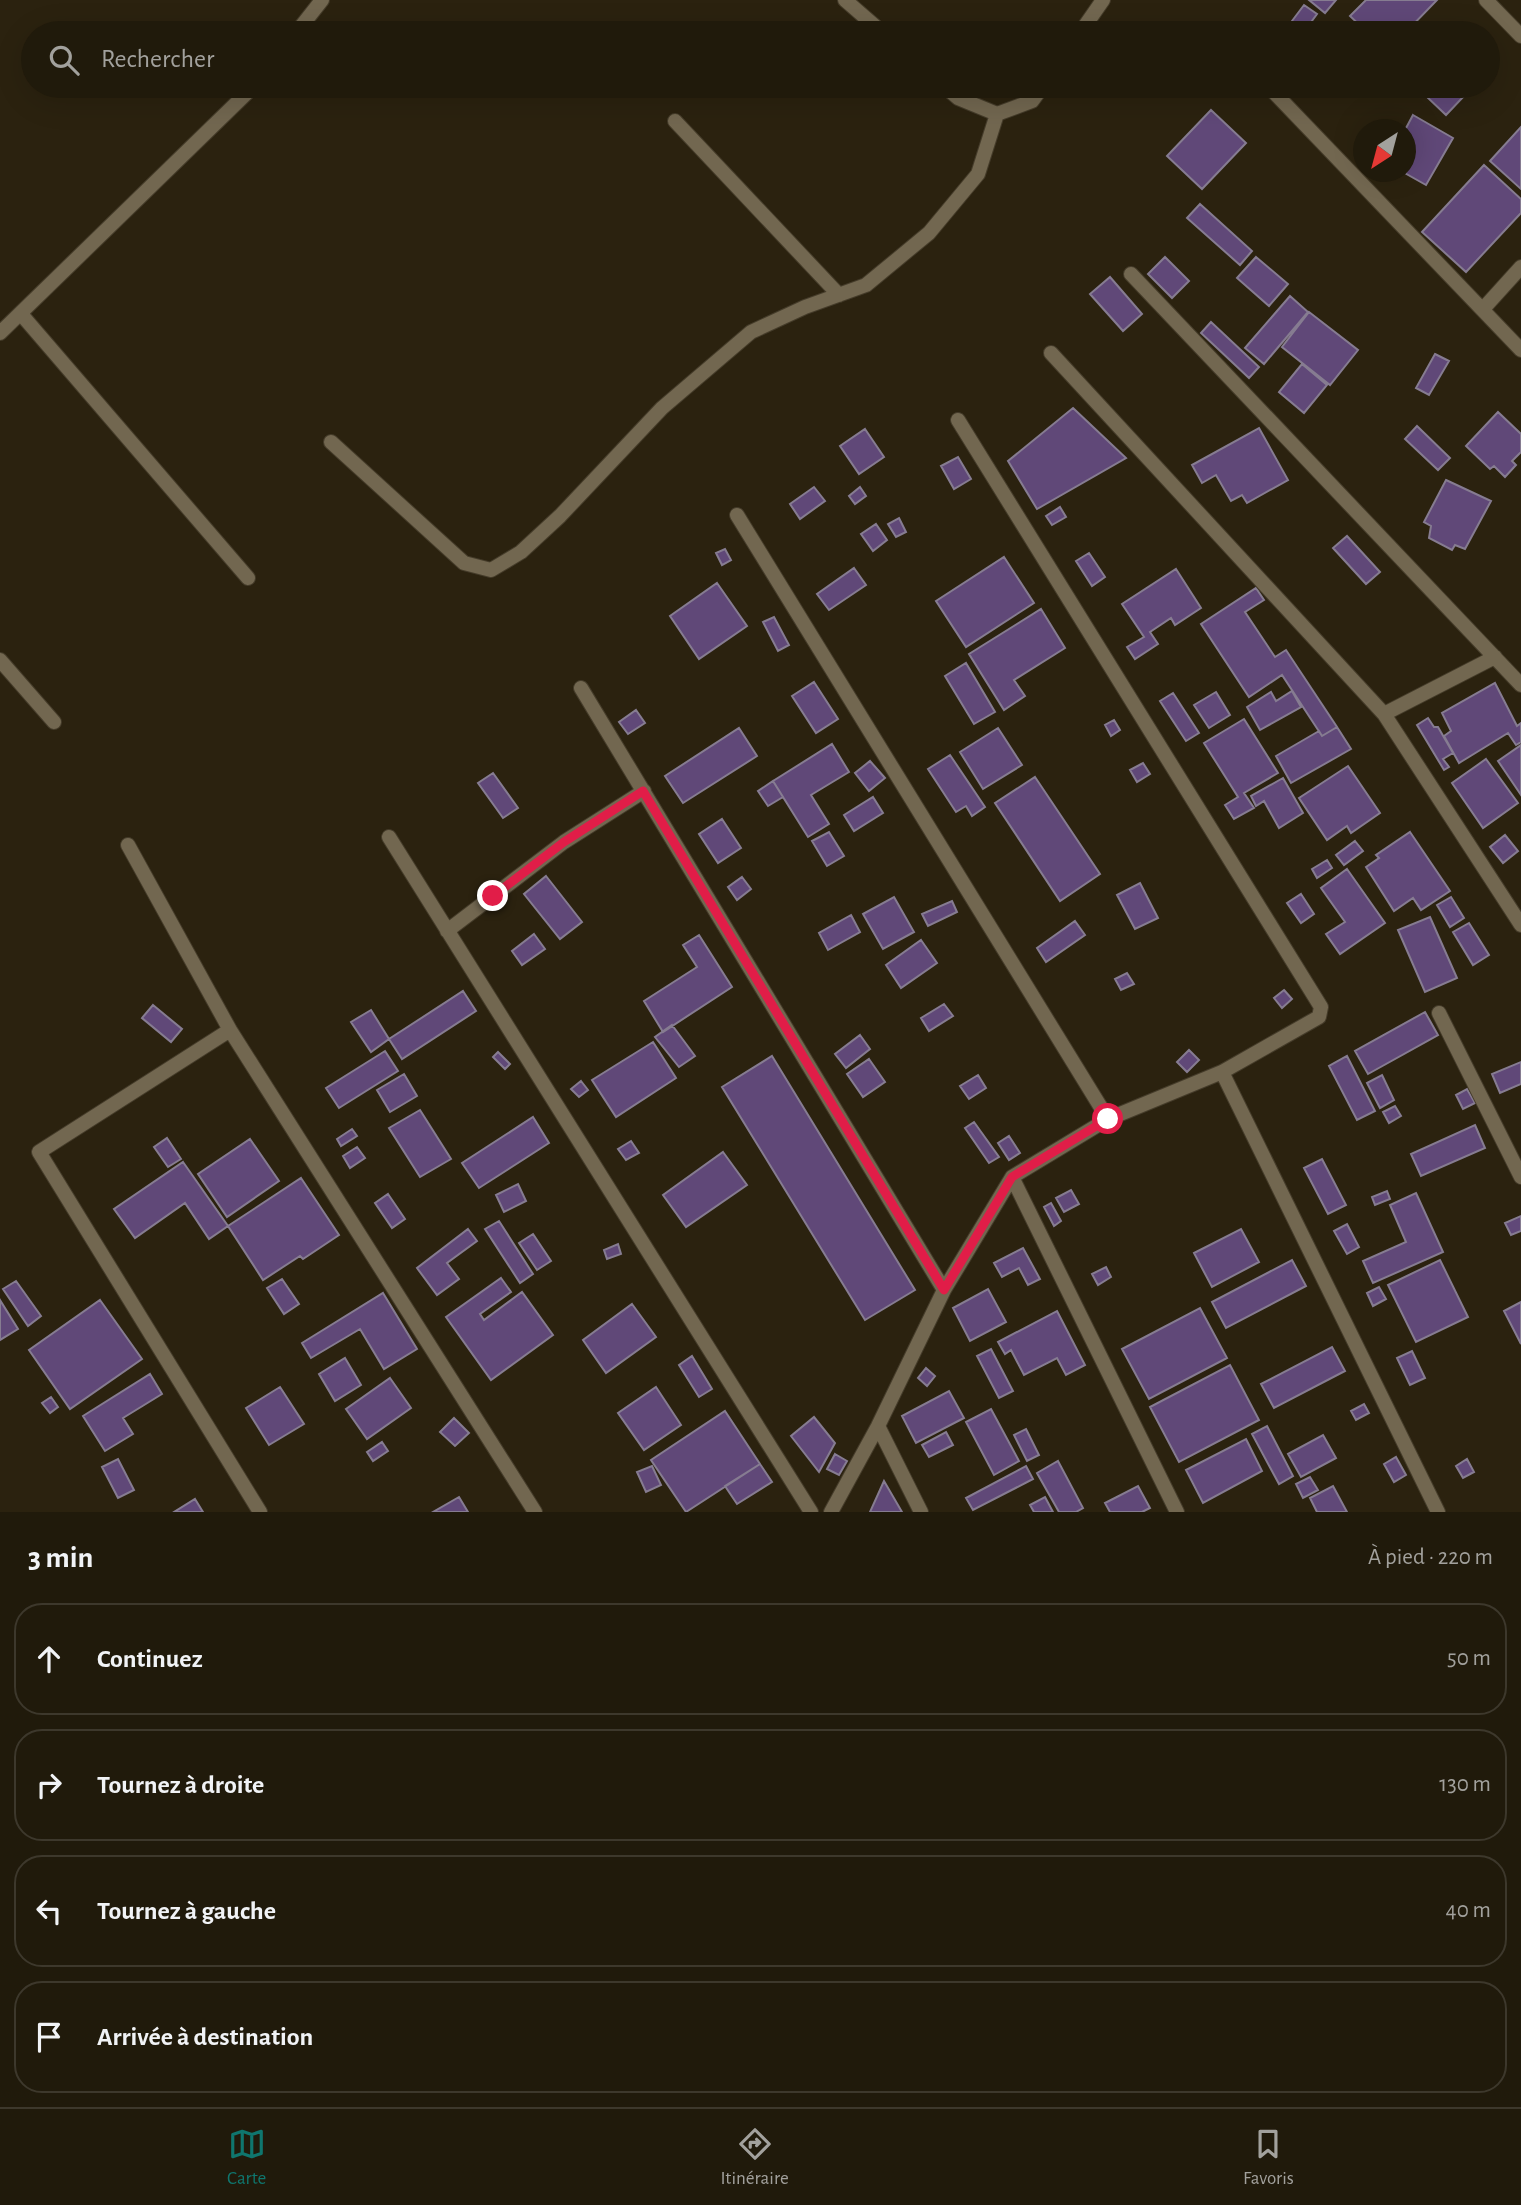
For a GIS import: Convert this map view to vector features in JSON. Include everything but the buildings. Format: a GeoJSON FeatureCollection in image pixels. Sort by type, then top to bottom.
{"type":"FeatureCollection","features":[{"type":"Feature","properties":{"kind":"street"},"geometry":{"type":"LineString","coordinates":[[305,21],[322,0]]}},
{"type":"Feature","properties":{"kind":"street"},"geometry":{"type":"LineString","coordinates":[[845,0],[869,21]]}},
{"type":"Feature","properties":{"kind":"street"},"geometry":{"type":"LineString","coordinates":[[1088,21],[1103,0]]}},
{"type":"Feature","properties":{"kind":"street"},"geometry":{"type":"LineString","coordinates":[[1486,0],[1521,36]]}},
{"type":"Feature","properties":{"kind":"street"},"geometry":{"type":"LineString","coordinates":[[0,333],[242,98]]}},
{"type":"Feature","properties":{"kind":"street"},"geometry":{"type":"LineString","coordinates":[[958,98],[997,114],[1034,98]]}},
{"type":"Feature","properties":{"kind":"street"},"geometry":{"type":"LineString","coordinates":[[1280,98],[1521,350]]}},
{"type":"Feature","properties":{"kind":"street"},"geometry":{"type":"LineString","coordinates":[[331,442],[464,563],[491,570],[531,543],[662,408],[751,332],[805,307],[866,285],[929,233],[978,174],[997,114]]}},
{"type":"Feature","properties":{"kind":"street"},"geometry":{"type":"LineString","coordinates":[[675,121],[839,295]]}},
{"type":"Feature","properties":{"kind":"street"},"geometry":{"type":"LineString","coordinates":[[1483,309],[1521,267]]}},
{"type":"Feature","properties":{"kind":"street"},"geometry":{"type":"LineString","coordinates":[[1131,274],[1521,685]]}},
{"type":"Feature","properties":{"kind":"street"},"geometry":{"type":"LineString","coordinates":[[21,314],[248,578]]}},
{"type":"Feature","properties":{"kind":"street"},"geometry":{"type":"LineString","coordinates":[[1051,353],[1384,714],[1521,925]]}},
{"type":"Feature","properties":{"kind":"street"},"geometry":{"type":"LineString","coordinates":[[831,1512],[878,1426],[944,1290],[1012,1177],[1108,1119],[1222,1072],[1319,1017],[1321,1007],[958,420]]}},
{"type":"Feature","properties":{"kind":"street"},"geometry":{"type":"LineString","coordinates":[[737,515],[1108,1119]]}},
{"type":"Feature","properties":{"kind":"street"},"geometry":{"type":"LineString","coordinates":[[1384,714],[1495,657]]}},
{"type":"Feature","properties":{"kind":"street"},"geometry":{"type":"LineString","coordinates":[[0,660],[54,722]]}},
{"type":"Feature","properties":{"kind":"street"},"geometry":{"type":"LineString","coordinates":[[581,688],[944,1290]]}},
{"type":"Feature","properties":{"kind":"street"},"geometry":{"type":"LineString","coordinates":[[447,931],[564,842],[643,791]]}},
{"type":"Feature","properties":{"kind":"street"},"geometry":{"type":"LineString","coordinates":[[389,838],[811,1512]]}},
{"type":"Feature","properties":{"kind":"street"},"geometry":{"type":"LineString","coordinates":[[128,845],[230,1030],[535,1512]]}},
{"type":"Feature","properties":{"kind":"street"},"geometry":{"type":"LineString","coordinates":[[1439,1013],[1521,1177]]}},
{"type":"Feature","properties":{"kind":"street"},"geometry":{"type":"LineString","coordinates":[[230,1030],[38,1152],[260,1512]]}},
{"type":"Feature","properties":{"kind":"street"},"geometry":{"type":"LineString","coordinates":[[1222,1072],[1438,1512]]}},
{"type":"Feature","properties":{"kind":"street"},"geometry":{"type":"LineString","coordinates":[[1012,1177],[1177,1512]]}},
{"type":"Feature","properties":{"kind":"street"},"geometry":{"type":"LineString","coordinates":[[878,1426],[921,1512]]}},
{"type":"Feature","properties":{"kind":"route"},"geometry":{"type":"LineString","coordinates":[[493,896],[564,842],[643,791],[944,1290],[1012,1177],[1108,1119]]}}]}
